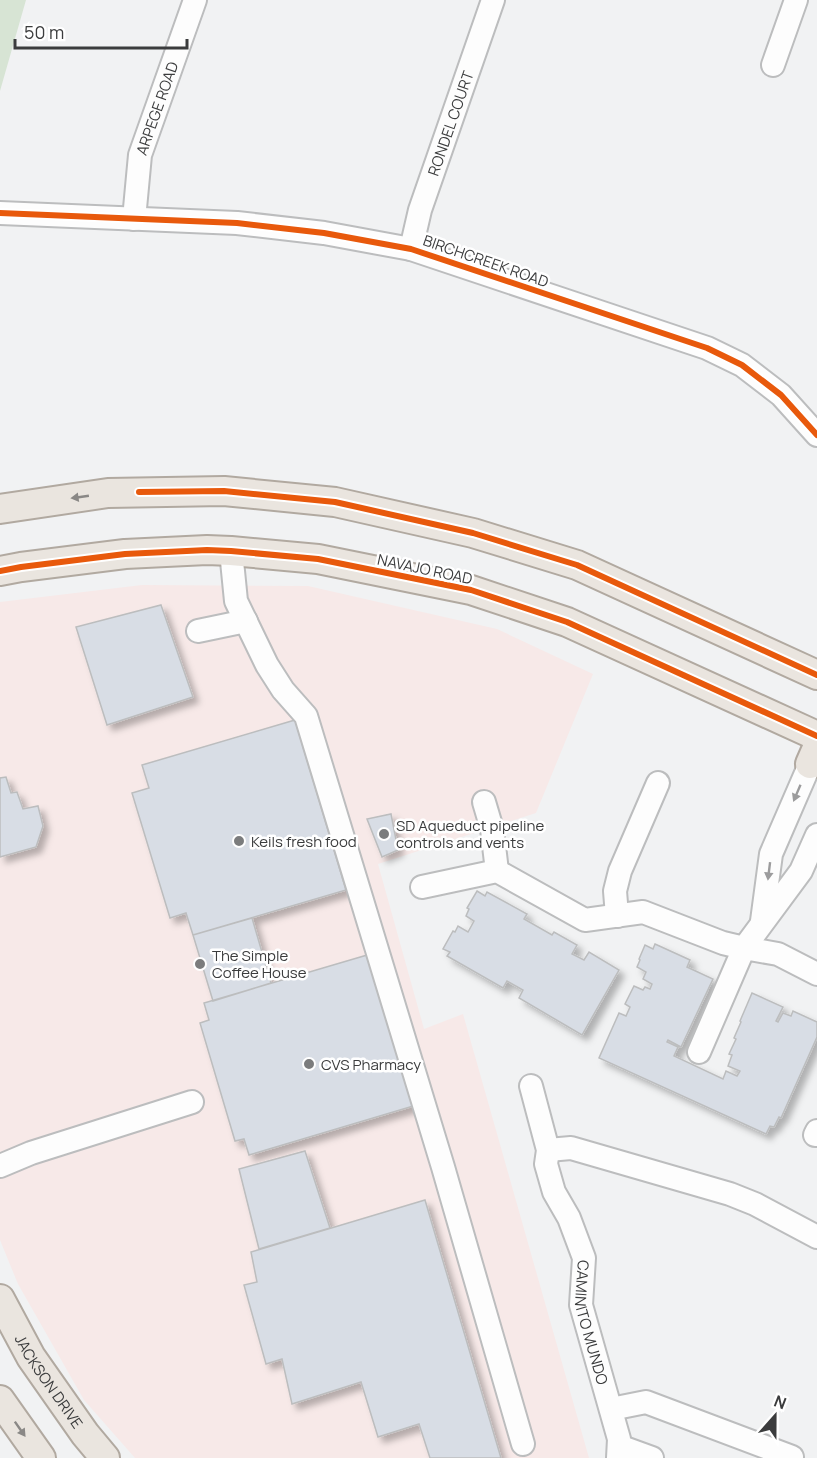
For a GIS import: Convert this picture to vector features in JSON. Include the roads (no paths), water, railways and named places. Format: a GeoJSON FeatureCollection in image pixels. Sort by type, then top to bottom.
{"type":"FeatureCollection","features":[{"type":"Feature","properties":{"kind":"main road"},"geometry":{"type":"LineString","coordinates":[[0,509],[128,492],[224,491],[335,502],[473,533],[577,566],[817,675]]}},
{"type":"Feature","properties":{"kind":"main road","name":"NAVAJO ROAD"},"geometry":{"type":"LineString","coordinates":[[0,571],[125,554],[207,550],[318,559],[471,590],[567,622],[817,736]]}},
{"type":"Feature","properties":{"kind":"main road","name":"JACKSON DRIVE"},"geometry":{"type":"LineString","coordinates":[[0,1299],[31,1357],[85,1434],[105,1458]]}},
{"type":"Feature","properties":{"kind":"main road"},"geometry":{"type":"LineString","coordinates":[[0,1400],[40,1458]]}},
{"type":"Feature","properties":{"kind":"street","name":"ARPEGE ROAD"},"geometry":{"type":"LineString","coordinates":[[134,219],[140,155],[195,0]]}},
{"type":"Feature","properties":{"kind":"street","name":"RONDEL COURT"},"geometry":{"type":"LineString","coordinates":[[411,249],[420,210],[493,0]]}},
{"type":"Feature","properties":{"kind":"street"},"geometry":{"type":"LineString","coordinates":[[773,65],[796,0]]}},
{"type":"Feature","properties":{"kind":"street","name":"BIRCHCREEK ROAD"},"geometry":{"type":"LineString","coordinates":[[0,213],[237,224],[324,233],[411,249],[707,348],[742,365],[781,395],[817,435]]}},
{"type":"Feature","properties":{"kind":"street"},"geometry":{"type":"LineString","coordinates":[[231,551],[237,601],[246,621],[267,665],[283,690],[306,716],[436,1144],[523,1444]]}},
{"type":"Feature","properties":{"kind":"street"},"geometry":{"type":"LineString","coordinates":[[198,632],[246,621]]}},
{"type":"Feature","properties":{"kind":"street"},"geometry":{"type":"LineString","coordinates":[[762,923],[771,854],[814,756]]}},
{"type":"Feature","properties":{"kind":"street"},"geometry":{"type":"LineString","coordinates":[[617,916],[615,891],[620,870],[658,783]]}},
{"type":"Feature","properties":{"kind":"street"},"geometry":{"type":"LineString","coordinates":[[484,802],[492,829],[497,871]]}},
{"type":"Feature","properties":{"kind":"street"},"geometry":{"type":"LineString","coordinates":[[785,822],[785,836],[794,845],[808,845],[817,836]]}},
{"type":"Feature","properties":{"kind":"street"},"geometry":{"type":"LineString","coordinates":[[699,1052],[744,948],[801,871],[817,836]]}},
{"type":"Feature","properties":{"kind":"street"},"geometry":{"type":"LineString","coordinates":[[422,887],[497,871],[585,920],[643,912],[723,943],[778,954],[817,974]]}},
{"type":"Feature","properties":{"kind":"street","name":"CAMINITO MUNDO"},"geometry":{"type":"LineString","coordinates":[[531,1086],[548,1150],[546,1164],[554,1192],[569,1218],[584,1258],[581,1305],[619,1439],[619,1452]]}},
{"type":"Feature","properties":{"kind":"street"},"geometry":{"type":"LineString","coordinates":[[0,1166],[31,1153],[192,1102]]}},
{"type":"Feature","properties":{"kind":"street"},"geometry":{"type":"LineString","coordinates":[[817,1131],[815,1135],[817,1136]]}},
{"type":"Feature","properties":{"kind":"street"},"geometry":{"type":"LineString","coordinates":[[548,1150],[571,1148],[730,1194],[755,1204],[817,1237]]}},
{"type":"Feature","properties":{"kind":"street"},"geometry":{"type":"LineString","coordinates":[[610,1409],[646,1402],[791,1458]]}},
{"type":"Feature","properties":{"kind":"street"},"geometry":{"type":"LineString","coordinates":[[619,1452],[651,1458]]}},
{"type":"Feature","properties":{"kind":"place","name":"SD Aqueduct pipeline controls and vents"},"geometry":{"type":"Point","coordinates":[384,834]}},
{"type":"Feature","properties":{"kind":"place","name":"Keils fresh food"},"geometry":{"type":"Point","coordinates":[239,841]}},
{"type":"Feature","properties":{"kind":"place","name":"The Simple Coffee House"},"geometry":{"type":"Point","coordinates":[200,964]}},
{"type":"Feature","properties":{"kind":"place","name":"CVS Pharmacy"},"geometry":{"type":"Point","coordinates":[309,1064]}}]}
